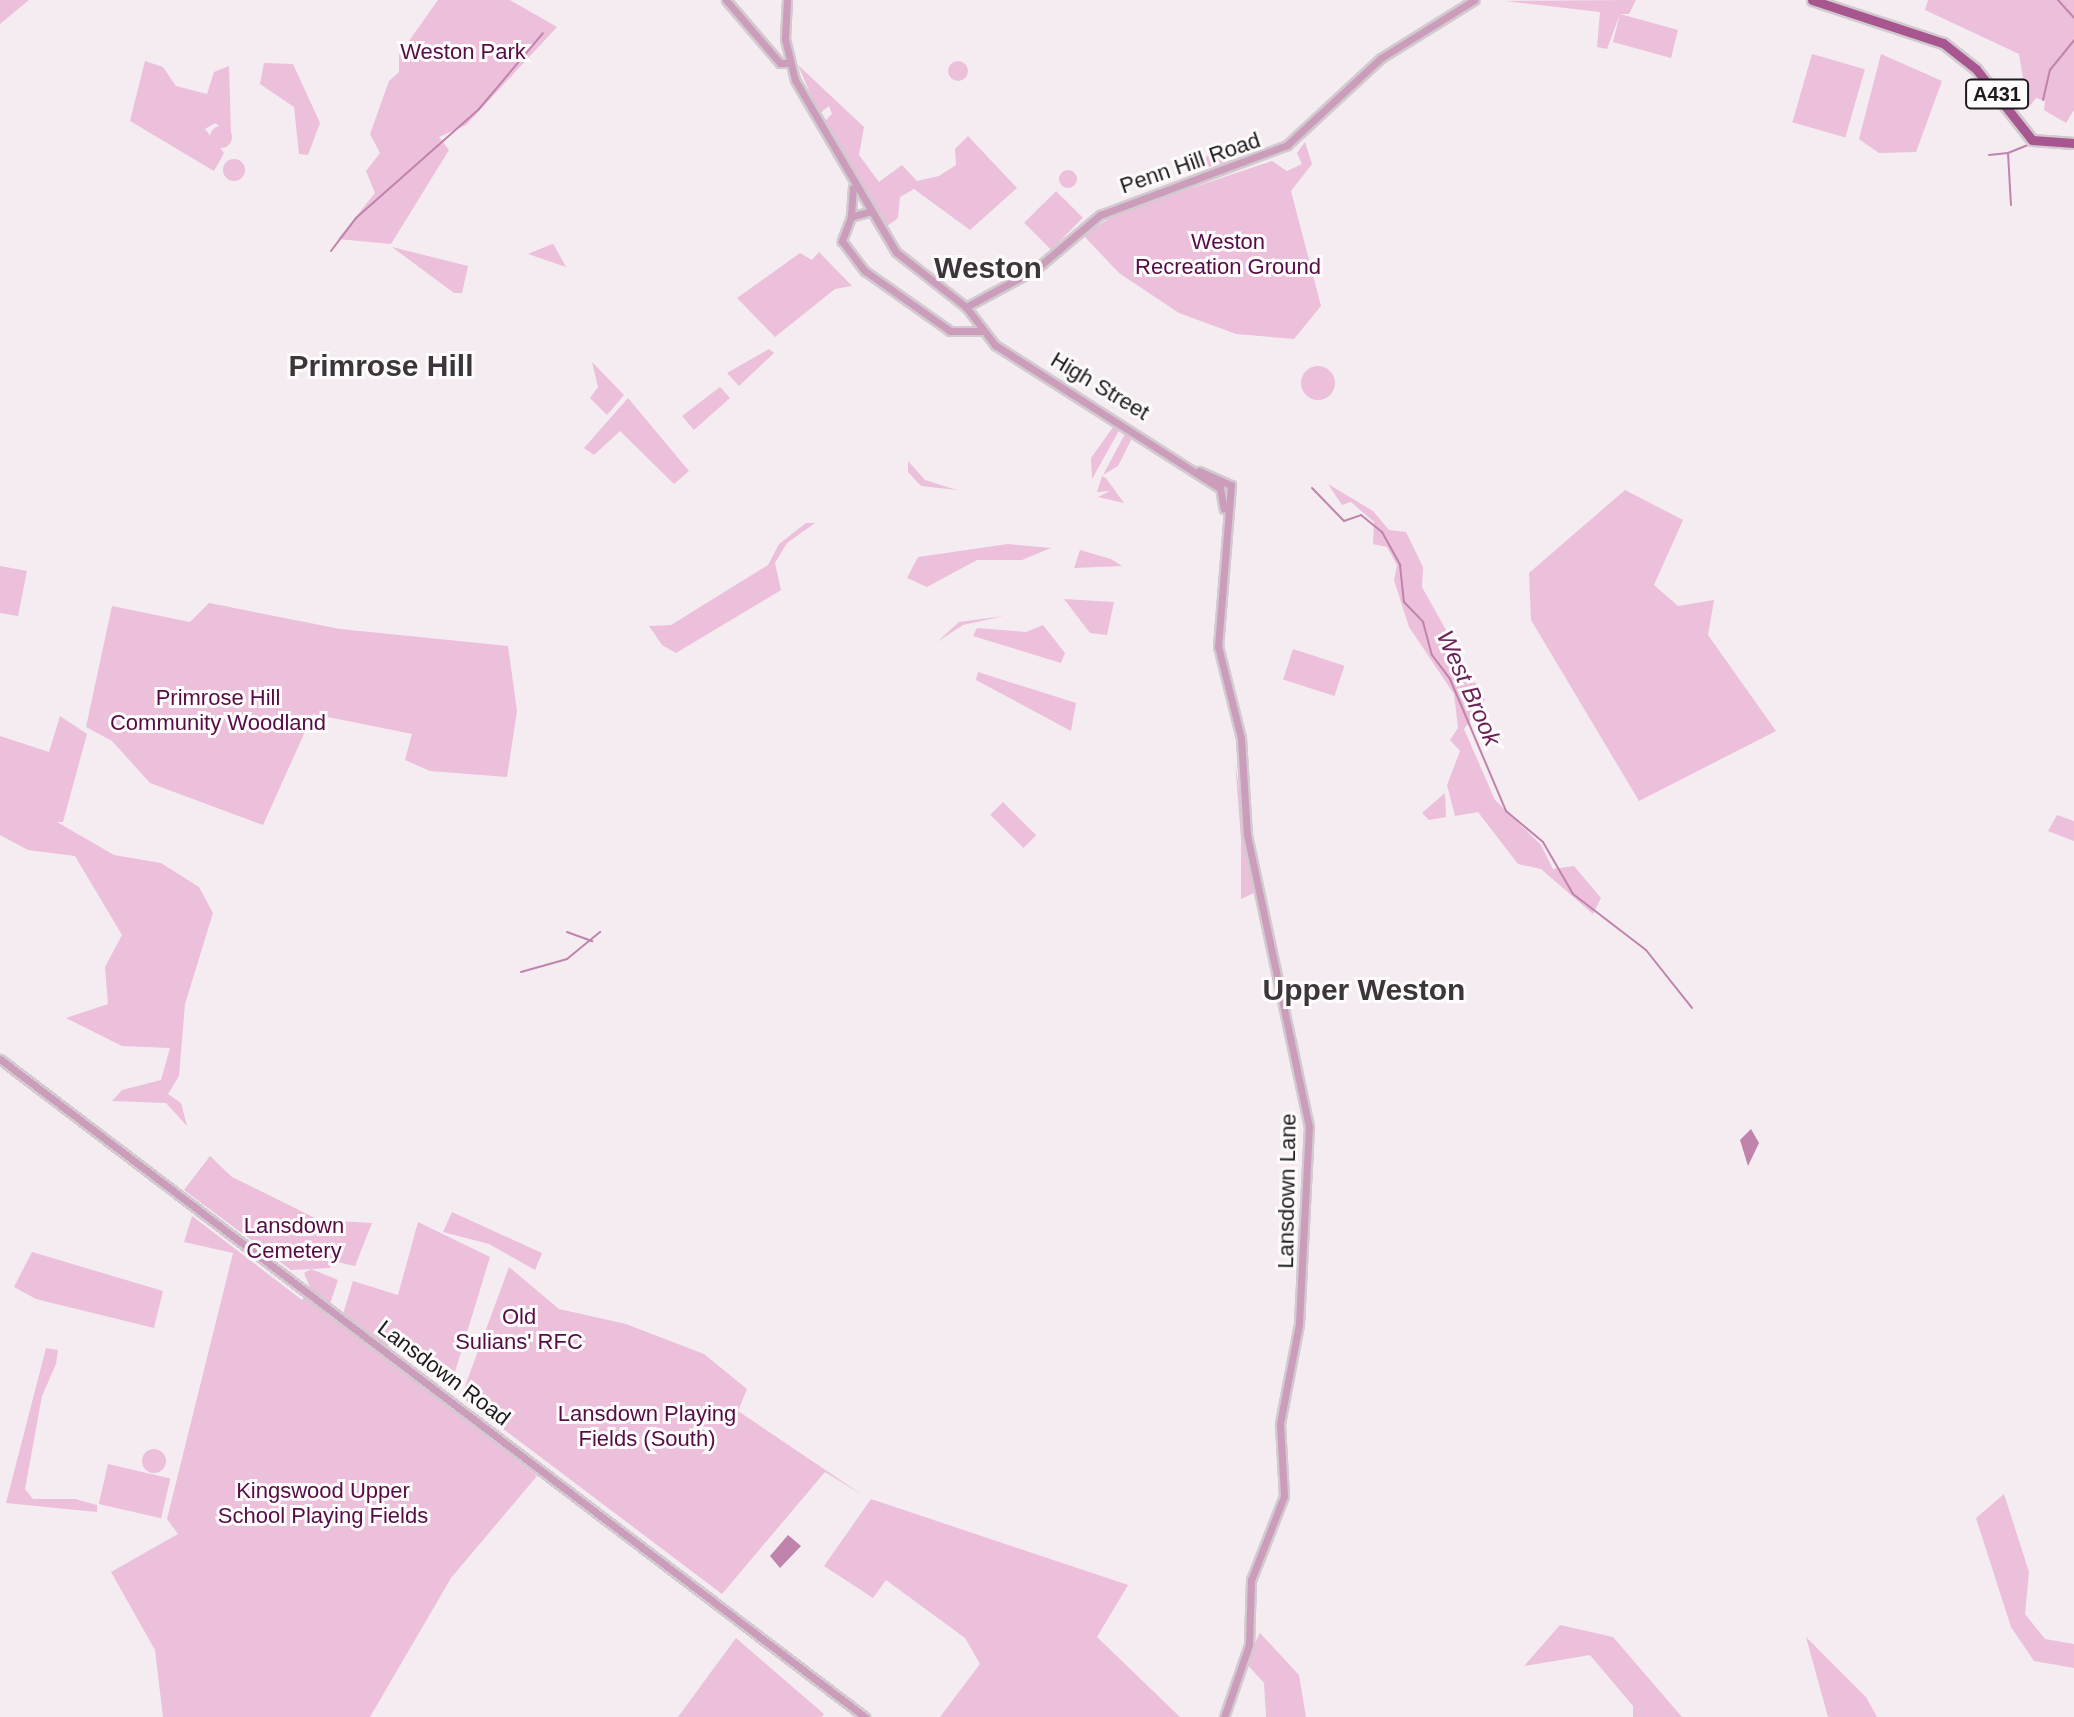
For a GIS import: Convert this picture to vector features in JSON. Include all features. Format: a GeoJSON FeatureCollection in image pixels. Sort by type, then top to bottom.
{"type":"FeatureCollection","features":[{"type":"Feature","properties":{"kind":"main road","name":"A431"},"geometry":{"type":"LineString","coordinates":[[1812,0],[1943,43],[1976,69],[2032,140],[2074,143]]}},
{"type":"Feature","properties":{"kind":"street"},"geometry":{"type":"LineString","coordinates":[[726,0],[780,63],[789,63]]}},
{"type":"Feature","properties":{"kind":"street"},"geometry":{"type":"LineString","coordinates":[[787,0],[789,63],[868,212],[896,252],[966,307],[982,332]]}},
{"type":"Feature","properties":{"kind":"street","name":"Penn Hill Road"},"geometry":{"type":"LineString","coordinates":[[966,307],[1031,273],[1100,215],[1287,145],[1374,64],[1474,0]]}},
{"type":"Feature","properties":{"kind":"street"},"geometry":{"type":"LineString","coordinates":[[852,181],[851,217],[868,212]]}},
{"type":"Feature","properties":{"kind":"street","name":"High Street"},"geometry":{"type":"LineString","coordinates":[[851,217],[842,238],[846,251],[884,290],[950,331],[982,332],[1199,471],[1219,488]]}},
{"type":"Feature","properties":{"kind":"street","name":"High Street"},"geometry":{"type":"LineString","coordinates":[[1199,471],[1224,479]]}},
{"type":"Feature","properties":{"kind":"street"},"geometry":{"type":"LineString","coordinates":[[1224,479],[1219,488],[1229,490]]}},
{"type":"Feature","properties":{"kind":"street"},"geometry":{"type":"LineString","coordinates":[[1224,479],[1229,490]]}},
{"type":"Feature","properties":{"kind":"street","name":"Lansdown Lane"},"geometry":{"type":"LineString","coordinates":[[1219,488],[1225,518]]}},
{"type":"Feature","properties":{"kind":"street","name":"Lansdown Lane"},"geometry":{"type":"LineString","coordinates":[[1224,1717],[1249,1645],[1251,1580],[1284,1496],[1280,1424],[1299,1324],[1310,1158],[1304,1085],[1247,835],[1241,738],[1218,646],[1229,490]]}},
{"type":"Feature","properties":{"kind":"street","name":"Lansdown Road"},"geometry":{"type":"LineString","coordinates":[[0,1059],[865,1717]]}},
{"type":"Feature","properties":{"kind":"green space"},"geometry":{"type":"Polygon","coordinates":[[[0,0],[29,0],[0,24],[0,0]]]}},
{"type":"Feature","properties":{"kind":"green space","name":"Weston Park"},"geometry":{"type":"Polygon","coordinates":[[[438,0],[510,0],[557,27],[466,125],[439,137],[449,150],[391,244],[338,239],[375,193],[366,171],[380,153],[370,134],[389,81],[399,72],[399,55],[438,0]]]}},
{"type":"Feature","properties":{"kind":"green space"},"geometry":{"type":"Polygon","coordinates":[[[1636,0],[1629,14],[1620,14],[1607,49],[1597,47],[1600,12],[1505,1],[1636,0]]]}},
{"type":"Feature","properties":{"kind":"green space"},"geometry":{"type":"Polygon","coordinates":[[[1928,0],[2074,0],[2074,110],[2066,123],[2044,110],[2045,101],[2036,98],[2028,108],[2019,54],[1925,10],[1928,0]]]}},
{"type":"Feature","properties":{"kind":"green space"},"geometry":{"type":"Polygon","coordinates":[[[1620,14],[1678,30],[1671,58],[1613,42],[1620,14]]]}},
{"type":"Feature","properties":{"kind":"green space"},"geometry":{"type":"Polygon","coordinates":[[[1812,54],[1865,69],[1845,137],[1792,122],[1812,54]]]}},
{"type":"Feature","properties":{"kind":"green space"},"geometry":{"type":"Polygon","coordinates":[[[1881,54],[1942,81],[1916,152],[1879,153],[1859,139],[1881,54]]]}},
{"type":"Feature","properties":{"kind":"green space"},"geometry":{"type":"Polygon","coordinates":[[[145,61],[163,67],[176,86],[207,94],[214,72],[229,66],[231,134],[215,123],[205,129],[224,153],[214,171],[130,121],[145,61]]]}},
{"type":"Feature","properties":{"kind":"green space"},"geometry":{"type":"Polygon","coordinates":[[[958,61],[965,64],[968,71],[965,78],[958,81],[951,78],[948,71],[951,64],[958,61]]]}},
{"type":"Feature","properties":{"kind":"green space"},"geometry":{"type":"Polygon","coordinates":[[[264,63],[293,64],[320,123],[308,155],[299,154],[294,107],[260,84],[264,63]]]}},
{"type":"Feature","properties":{"kind":"green space"},"geometry":{"type":"Polygon","coordinates":[[[798,65],[864,127],[859,155],[879,182],[902,165],[917,181],[939,176],[956,165],[955,149],[968,136],[1017,188],[970,230],[914,189],[900,197],[898,218],[883,229],[824,122],[832,114],[829,106],[819,114],[798,65]]]}},
{"type":"Feature","properties":{"kind":"green space"},"geometry":{"type":"Polygon","coordinates":[[[221,126],[229,129],[232,137],[229,145],[221,148],[213,145],[210,137],[213,129],[221,126]]]}},
{"type":"Feature","properties":{"kind":"green space","name":"Weston Recreation Ground"},"geometry":{"type":"Polygon","coordinates":[[[1305,142],[1312,164],[1291,191],[1321,306],[1294,339],[1236,334],[1179,313],[1119,273],[1083,235],[1120,212],[1272,161],[1287,171],[1302,164],[1297,153],[1305,142]]]}},
{"type":"Feature","properties":{"kind":"green space"},"geometry":{"type":"Polygon","coordinates":[[[1218,146],[1233,161],[1201,169],[1199,164],[1218,146]]]}},
{"type":"Feature","properties":{"kind":"green space"},"geometry":{"type":"Polygon","coordinates":[[[234,159],[242,162],[245,170],[242,178],[234,181],[226,178],[223,170],[226,162],[234,159]]]}},
{"type":"Feature","properties":{"kind":"green space"},"geometry":{"type":"Polygon","coordinates":[[[1064,170],[1072,170],[1077,179],[1075,186],[1064,188],[1059,183],[1059,175],[1064,170]]]}},
{"type":"Feature","properties":{"kind":"green space"},"geometry":{"type":"Polygon","coordinates":[[[1056,191],[1083,218],[1051,250],[1024,223],[1056,191]]]}},
{"type":"Feature","properties":{"kind":"green space"},"geometry":{"type":"Polygon","coordinates":[[[554,245],[566,267],[528,254],[554,245]]]}},
{"type":"Feature","properties":{"kind":"green space"},"geometry":{"type":"Polygon","coordinates":[[[392,247],[468,266],[462,293],[454,293],[392,247]]]}},
{"type":"Feature","properties":{"kind":"green space"},"geometry":{"type":"Polygon","coordinates":[[[819,252],[852,286],[835,289],[775,337],[737,298],[800,253],[812,260],[819,252]]]}},
{"type":"Feature","properties":{"kind":"green space"},"geometry":{"type":"Polygon","coordinates":[[[769,349],[774,353],[739,386],[727,373],[769,349]]]}},
{"type":"Feature","properties":{"kind":"green space"},"geometry":{"type":"Polygon","coordinates":[[[592,362],[624,395],[607,415],[590,398],[598,387],[592,362]]]}},
{"type":"Feature","properties":{"kind":"green space"},"geometry":{"type":"Polygon","coordinates":[[[1318,366],[1330,371],[1335,383],[1330,395],[1318,400],[1306,395],[1301,383],[1306,371],[1318,366]]]}},
{"type":"Feature","properties":{"kind":"green space"},"geometry":{"type":"Polygon","coordinates":[[[720,387],[730,398],[694,430],[682,416],[720,387]]]}},
{"type":"Feature","properties":{"kind":"green space"},"geometry":{"type":"Polygon","coordinates":[[[628,398],[689,471],[674,484],[620,431],[594,455],[584,448],[628,398]]]}},
{"type":"Feature","properties":{"kind":"green space"},"geometry":{"type":"Polygon","coordinates":[[[1116,423],[1121,427],[1092,479],[1091,458],[1116,423]]]}},
{"type":"Feature","properties":{"kind":"green space"},"geometry":{"type":"Polygon","coordinates":[[[1125,434],[1134,434],[1118,466],[1103,475],[1125,434]]]}},
{"type":"Feature","properties":{"kind":"green space"},"geometry":{"type":"Polygon","coordinates":[[[908,461],[925,480],[957,490],[921,486],[908,472],[908,461]]]}},
{"type":"Feature","properties":{"kind":"green space"},"geometry":{"type":"Polygon","coordinates":[[[1102,476],[1124,503],[1098,497],[1110,491],[1097,492],[1102,476]]]}},
{"type":"Feature","properties":{"kind":"green space"},"geometry":{"type":"Polygon","coordinates":[[[1328,484],[1373,511],[1389,530],[1406,532],[1423,567],[1422,587],[1485,700],[1464,729],[1495,800],[1541,845],[1553,869],[1574,866],[1601,898],[1593,914],[1541,869],[1518,864],[1478,812],[1455,816],[1447,785],[1460,751],[1450,740],[1458,728],[1454,694],[1409,627],[1394,580],[1397,565],[1387,547],[1373,544],[1374,522],[1351,502],[1342,505],[1328,484]]]}},
{"type":"Feature","properties":{"kind":"green space"},"geometry":{"type":"Polygon","coordinates":[[[1625,490],[1683,520],[1654,585],[1678,606],[1714,600],[1708,635],[1776,731],[1639,801],[1531,620],[1529,573],[1625,490]]]}},
{"type":"Feature","properties":{"kind":"green space"},"geometry":{"type":"Polygon","coordinates":[[[806,523],[815,523],[787,543],[775,563],[781,590],[676,653],[662,645],[649,626],[671,625],[768,565],[779,544],[806,523]]]}},
{"type":"Feature","properties":{"kind":"green space"},"geometry":{"type":"Polygon","coordinates":[[[1008,544],[1051,548],[1022,560],[977,560],[927,587],[907,578],[918,557],[1008,544]]]}},
{"type":"Feature","properties":{"kind":"green space"},"geometry":{"type":"Polygon","coordinates":[[[1080,550],[1111,559],[1122,566],[1074,568],[1080,550]]]}},
{"type":"Feature","properties":{"kind":"green space"},"geometry":{"type":"Polygon","coordinates":[[[0,566],[27,571],[18,616],[0,613],[0,566]]]}},
{"type":"Feature","properties":{"kind":"green space"},"geometry":{"type":"Polygon","coordinates":[[[1064,599],[1114,602],[1107,635],[1090,633],[1064,599]]]}},
{"type":"Feature","properties":{"kind":"green space","name":"Primrose Hill Community Woodland"},"geometry":{"type":"Polygon","coordinates":[[[209,603],[340,629],[508,646],[517,711],[507,777],[430,771],[405,760],[412,734],[313,714],[263,825],[150,783],[112,741],[86,727],[112,606],[190,622],[209,603]]]}},
{"type":"Feature","properties":{"kind":"green space"},"geometry":{"type":"Polygon","coordinates":[[[1004,616],[963,625],[937,642],[959,622],[1004,616]]]}},
{"type":"Feature","properties":{"kind":"green space"},"geometry":{"type":"Polygon","coordinates":[[[1043,625],[1065,653],[1061,663],[973,636],[977,628],[1026,632],[1043,625]]]}},
{"type":"Feature","properties":{"kind":"green space"},"geometry":{"type":"Polygon","coordinates":[[[1293,649],[1344,666],[1334,696],[1283,679],[1293,649]]]}},
{"type":"Feature","properties":{"kind":"green space"},"geometry":{"type":"Polygon","coordinates":[[[978,672],[1076,703],[1071,731],[976,680],[978,672]]]}},
{"type":"Feature","properties":{"kind":"green space"},"geometry":{"type":"Polygon","coordinates":[[[60,716],[87,734],[63,822],[57,822],[114,855],[161,863],[199,887],[213,913],[185,1004],[179,1076],[168,1094],[181,1103],[187,1126],[166,1103],[112,1101],[122,1090],[161,1080],[170,1048],[122,1046],[66,1018],[108,1004],[105,967],[122,935],[75,856],[28,850],[0,835],[0,736],[49,752],[60,716]]]}},
{"type":"Feature","properties":{"kind":"green space"},"geometry":{"type":"Polygon","coordinates":[[[1235,762],[1254,893],[1241,899],[1241,839],[1235,762]]]}},
{"type":"Feature","properties":{"kind":"green space"},"geometry":{"type":"Polygon","coordinates":[[[1445,793],[1446,817],[1429,820],[1422,813],[1445,793]]]}},
{"type":"Feature","properties":{"kind":"green space"},"geometry":{"type":"Polygon","coordinates":[[[1003,802],[1036,835],[1024,848],[990,815],[1003,802]]]}},
{"type":"Feature","properties":{"kind":"green space"},"geometry":{"type":"Polygon","coordinates":[[[2057,815],[2074,821],[2074,841],[2048,831],[2057,815]]]}},
{"type":"Feature","properties":{"kind":"green space","name":"Lansdown Cemetery"},"geometry":{"type":"Polygon","coordinates":[[[210,1156],[232,1177],[319,1220],[372,1223],[355,1266],[333,1261],[330,1268],[291,1270],[184,1190],[210,1156]]]}},
{"type":"Feature","properties":{"kind":"green space"},"geometry":{"type":"Polygon","coordinates":[[[452,1212],[542,1253],[535,1270],[489,1244],[443,1232],[452,1212]]]}},
{"type":"Feature","properties":{"kind":"green space","name":"Kingswood Upper School Playing Fields"},"geometry":{"type":"Polygon","coordinates":[[[192,1216],[302,1300],[311,1290],[304,1273],[311,1269],[338,1280],[327,1313],[340,1324],[353,1281],[398,1295],[418,1222],[490,1257],[450,1388],[390,1343],[383,1355],[537,1476],[451,1578],[370,1717],[163,1717],[155,1650],[111,1572],[178,1534],[167,1519],[233,1253],[184,1242],[192,1216]]]}},
{"type":"Feature","properties":{"kind":"green space"},"geometry":{"type":"Polygon","coordinates":[[[32,1252],[163,1291],[154,1328],[36,1299],[14,1287],[32,1252]]]}},
{"type":"Feature","properties":{"kind":"green space","name":"Lansdown Playing Fields (South)"},"geometry":{"type":"Polygon","coordinates":[[[509,1267],[559,1309],[626,1324],[704,1354],[747,1389],[738,1411],[864,1496],[825,1472],[722,1594],[461,1397],[509,1267]]]}},
{"type":"Feature","properties":{"kind":"green space"},"geometry":{"type":"Polygon","coordinates":[[[46,1348],[58,1350],[56,1364],[42,1396],[25,1489],[33,1499],[75,1499],[97,1505],[97,1512],[6,1503],[46,1348]]]}},
{"type":"Feature","properties":{"kind":"green space"},"geometry":{"type":"Polygon","coordinates":[[[154,1449],[162,1453],[166,1461],[162,1469],[154,1473],[146,1469],[142,1461],[146,1453],[154,1449]]]}},
{"type":"Feature","properties":{"kind":"green space"},"geometry":{"type":"Polygon","coordinates":[[[108,1464],[170,1478],[161,1518],[99,1504],[108,1464]]]}},
{"type":"Feature","properties":{"kind":"green space"},"geometry":{"type":"Polygon","coordinates":[[[2004,1494],[2029,1572],[2025,1614],[2045,1639],[2074,1644],[2074,1668],[2034,1661],[2011,1627],[1976,1518],[2004,1494]]]}},
{"type":"Feature","properties":{"kind":"green space"},"geometry":{"type":"Polygon","coordinates":[[[871,1499],[1128,1585],[1097,1637],[1180,1717],[940,1717],[980,1664],[965,1638],[886,1580],[873,1598],[824,1566],[871,1499]]]}},
{"type":"Feature","properties":{"kind":"green space"},"geometry":{"type":"Polygon","coordinates":[[[1560,1625],[1613,1637],[1682,1717],[1633,1717],[1633,1706],[1590,1655],[1524,1666],[1560,1625]]]}},
{"type":"Feature","properties":{"kind":"green space"},"geometry":{"type":"Polygon","coordinates":[[[1260,1633],[1299,1675],[1306,1717],[1266,1717],[1264,1683],[1245,1662],[1260,1633]]]}},
{"type":"Feature","properties":{"kind":"green space"},"geometry":{"type":"Polygon","coordinates":[[[1806,1637],[1866,1697],[1877,1717],[1828,1717],[1806,1637]]]}},
{"type":"Feature","properties":{"kind":"green space"},"geometry":{"type":"Polygon","coordinates":[[[736,1638],[824,1714],[822,1717],[678,1717],[736,1638]]]}},
{"type":"Feature","properties":{"kind":"shaded area"},"geometry":{"type":"Polygon","coordinates":[[[1751,1129],[1759,1143],[1748,1166],[1740,1140],[1751,1129]]]}},
{"type":"Feature","properties":{"kind":"shaded area"},"geometry":{"type":"Polygon","coordinates":[[[788,1535],[801,1546],[780,1568],[770,1556],[788,1535]]]}},
{"type":"Feature","properties":{"kind":"waterway"},"geometry":{"type":"LineString","coordinates":[[2058,0],[2074,18]]}},
{"type":"Feature","properties":{"kind":"waterway"},"geometry":{"type":"LineString","coordinates":[[331,251],[356,218],[479,109],[543,33]]}},
{"type":"Feature","properties":{"kind":"waterway"},"geometry":{"type":"LineString","coordinates":[[2043,100],[2050,70],[2074,40]]}},
{"type":"Feature","properties":{"kind":"waterway"},"geometry":{"type":"LineString","coordinates":[[2011,205],[2008,153],[2028,145]]}},
{"type":"Feature","properties":{"kind":"waterway"},"geometry":{"type":"LineString","coordinates":[[1989,155],[2008,153]]}},
{"type":"Feature","properties":{"kind":"waterway","name":"West Brook"},"geometry":{"type":"LineString","coordinates":[[1312,488],[1344,521],[1361,515],[1382,532],[1400,565],[1404,602],[1423,622],[1432,655],[1450,679],[1506,811],[1543,842],[1573,894],[1646,950],[1692,1008]]}},
{"type":"Feature","properties":{"kind":"waterway"},"geometry":{"type":"LineString","coordinates":[[567,932],[592,941]]}},
{"type":"Feature","properties":{"kind":"waterway"},"geometry":{"type":"LineString","coordinates":[[521,972],[567,959],[600,932]]}},
{"type":"Feature","properties":{"kind":"district","name":"Weston"},"geometry":{"type":"Point","coordinates":[988,268]}},
{"type":"Feature","properties":{"kind":"district","name":"Primrose Hill"},"geometry":{"type":"Point","coordinates":[381,366]}},
{"type":"Feature","properties":{"kind":"district","name":"Upper Weston"},"geometry":{"type":"Point","coordinates":[1364,990]}},
{"type":"Feature","properties":{"kind":"park label","name":"Old Sulians' RFC"},"geometry":{"type":"Point","coordinates":[519,1328]}}]}
